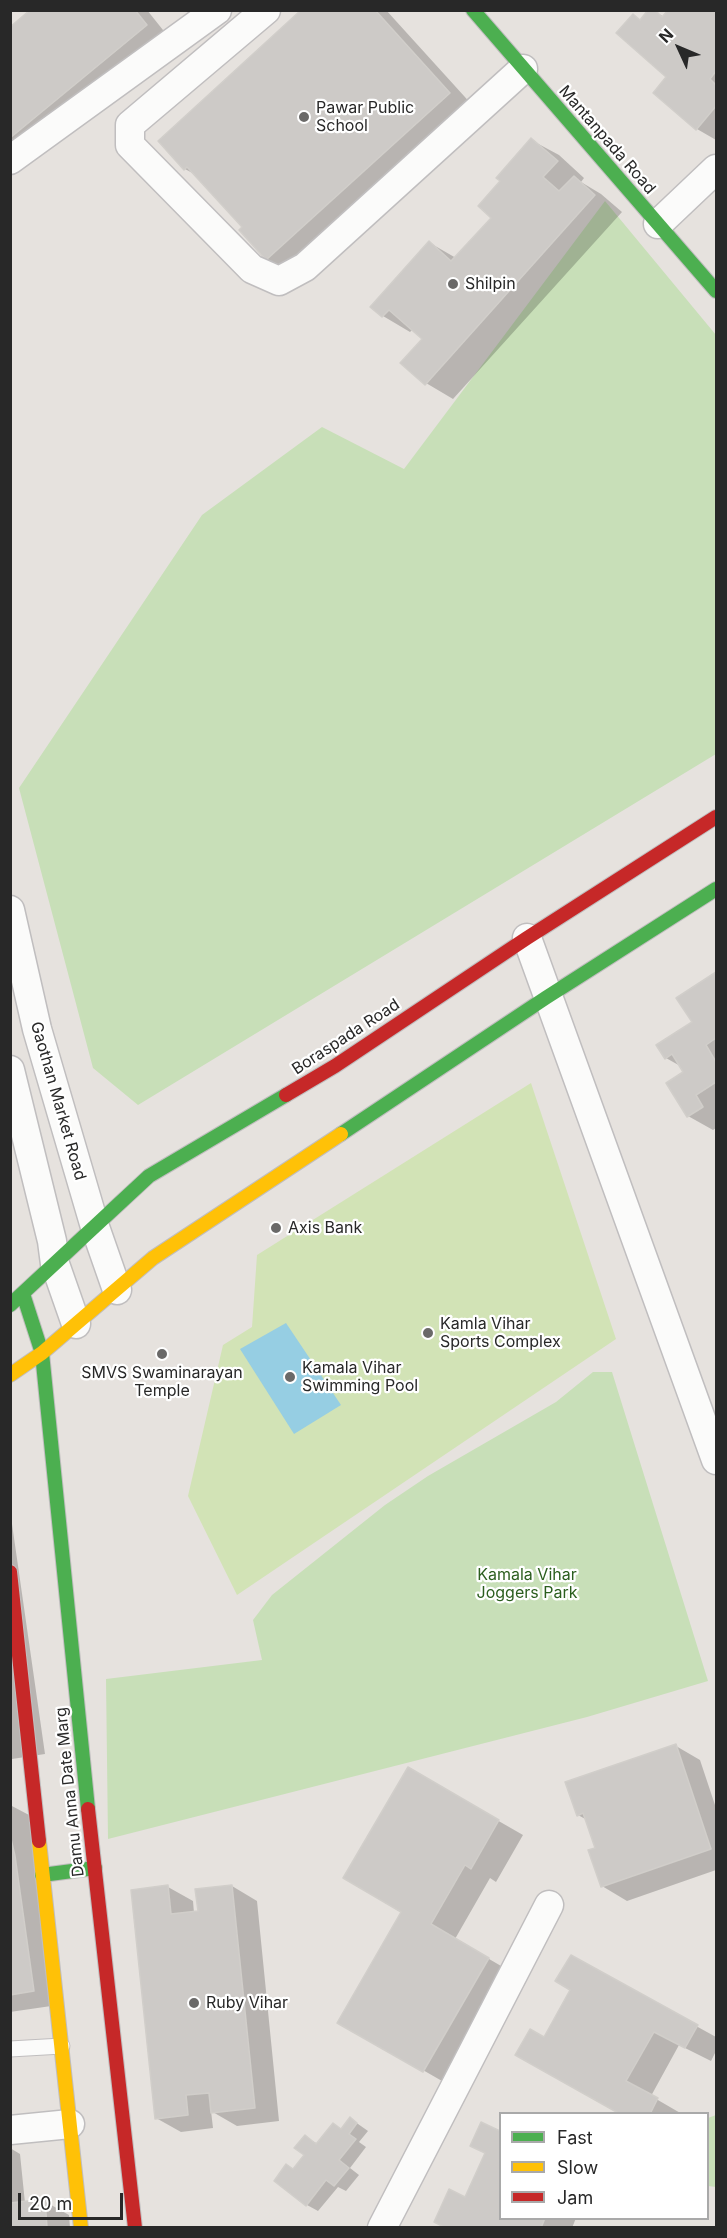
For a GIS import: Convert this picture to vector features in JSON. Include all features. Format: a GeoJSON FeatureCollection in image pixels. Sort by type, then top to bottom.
{"type":"FeatureCollection","features":[{"type":"Feature","properties":{"kind":"street"},"geometry":{"type":"LineString","coordinates":[[10,160],[217,10]]}},
{"type":"Feature","properties":{"kind":"street"},"geometry":{"type":"LineString","coordinates":[[266,10],[130,125],[129,145],[252,269],[279,281],[305,267],[523,69]]}},
{"type":"Feature","properties":{"kind":"street","name":"Mantanpada Road"},"geometry":{"type":"LineString","coordinates":[[472,10],[717,291]]}},
{"type":"Feature","properties":{"kind":"street"},"geometry":{"type":"LineString","coordinates":[[658,224],[717,169]]}},
{"type":"Feature","properties":{"kind":"street","name":"Boraspada Road"},"geometry":{"type":"LineString","coordinates":[[10,1305],[149,1176],[335,1066],[527,938],[717,818]]}},
{"type":"Feature","properties":{"kind":"street"},"geometry":{"type":"LineString","coordinates":[[10,1375],[42,1353],[153,1258],[547,997],[717,889]]}},
{"type":"Feature","properties":{"kind":"street","name":"Gaothan Market Road"},"geometry":{"type":"LineString","coordinates":[[10,909],[20,997],[37,1029],[95,1227],[117,1290]]}},
{"type":"Feature","properties":{"kind":"street"},"geometry":{"type":"LineString","coordinates":[[527,938],[717,1460]]}},
{"type":"Feature","properties":{"kind":"street"},"geometry":{"type":"LineString","coordinates":[[10,1070],[52,1241],[55,1264],[76,1324]]}},
{"type":"Feature","properties":{"kind":"street"},"geometry":{"type":"LineString","coordinates":[[23,1293],[42,1353]]}},
{"type":"Feature","properties":{"kind":"street","name":"Damu Anna Date Marg"},"geometry":{"type":"LineString","coordinates":[[42,1353],[135,2228]]}},
{"type":"Feature","properties":{"kind":"street"},"geometry":{"type":"LineString","coordinates":[[10,1572],[25,1768],[42,1875],[81,2228]]}},
{"type":"Feature","properties":{"kind":"street"},"geometry":{"type":"LineString","coordinates":[[42,1875],[95,1868]]}},
{"type":"Feature","properties":{"kind":"street"},"geometry":{"type":"LineString","coordinates":[[382,2228],[549,1905]]}},
{"type":"Feature","properties":{"kind":"street"},"geometry":{"type":"LineString","coordinates":[[10,2130],[70,2124]]}},
{"type":"Feature","properties":{"kind":"lane"},"geometry":{"type":"LineString","coordinates":[[10,2049],[62,2046]]}},
{"type":"Feature","properties":{"kind":"green space"},"geometry":{"type":"Polygon","coordinates":[[[605,201],[716,335],[716,754],[138,1105],[93,1068],[19,788],[202,515],[322,427],[404,469],[605,201]]]}},
{"type":"Feature","properties":{"kind":"green space","name":"Kamla Vihar Sports Complex"},"geometry":{"type":"Polygon","coordinates":[[[531,1083],[616,1339],[237,1595],[188,1496],[223,1345],[252,1327],[257,1255],[531,1083]]]}},
{"type":"Feature","properties":{"kind":"green space","name":"Kamala Vihar Joggers Park"},"geometry":{"type":"Polygon","coordinates":[[[593,1372],[612,1372],[708,1681],[587,1717],[108,1839],[106,1679],[262,1660],[253,1620],[272,1595],[385,1505],[428,1476],[556,1402],[593,1372]]]}},
{"type":"Feature","properties":{"kind":"green space"},"geometry":{"type":"Polygon","coordinates":[[[716,2115],[716,2187],[709,2186],[709,2118],[716,2115]]]}},
{"type":"Feature","properties":{"kind":"water","name":"Kamala Vihar Swimming Pool"},"geometry":{"type":"Polygon","coordinates":[[[286,1323],[341,1405],[294,1434],[240,1349],[286,1323]]]}},
{"type":"Feature","properties":{"kind":"building"},"geometry":{"type":"Polygon","coordinates":[[[30,10],[135,10],[147,25],[10,138],[10,27],[30,10]]]}},
{"type":"Feature","properties":{"kind":"building","name":"Pawar Public School"},"geometry":{"type":"Polygon","coordinates":[[[301,10],[375,10],[450,93],[266,260],[239,230],[242,227],[187,167],[184,170],[158,141],[301,10]]]}},
{"type":"Feature","properties":{"kind":"building"},"geometry":{"type":"Polygon","coordinates":[[[648,10],[655,10],[662,17],[668,10],[716,10],[716,71],[710,79],[716,85],[716,106],[696,130],[653,93],[666,77],[616,33],[633,14],[640,20],[648,10]]]}},
{"type":"Feature","properties":{"kind":"building","name":"Shilpin"},"geometry":{"type":"Polygon","coordinates":[[[531,138],[558,161],[543,177],[559,191],[574,176],[595,195],[425,385],[400,363],[422,339],[389,310],[382,317],[370,307],[429,241],[451,261],[491,218],[478,206],[500,181],[496,178],[531,138]]]}},
{"type":"Feature","properties":{"kind":"building"},"geometry":{"type":"Polygon","coordinates":[[[716,972],[716,1038],[706,1045],[716,1062],[716,1082],[696,1095],[703,1107],[687,1117],[666,1083],[683,1072],[672,1054],[665,1059],[656,1045],[692,1022],[676,998],[716,972]]]}},
{"type":"Feature","properties":{"kind":"building"},"geometry":{"type":"Polygon","coordinates":[[[676,1744],[711,1849],[601,1887],[588,1850],[595,1848],[583,1813],[577,1816],[565,1782],[676,1744]]]}},
{"type":"Feature","properties":{"kind":"building"},"geometry":{"type":"Polygon","coordinates":[[[408,1767],[499,1820],[471,1869],[465,1865],[431,1924],[489,1958],[423,2072],[337,2023],[401,1912],[343,1878],[408,1767]]]}},
{"type":"Feature","properties":{"kind":"building"},"geometry":{"type":"Polygon","coordinates":[[[10,1835],[34,1991],[10,1995],[10,1835]]]}},
{"type":"Feature","properties":{"kind":"building","name":"Ruby Vihar"},"geometry":{"type":"Polygon","coordinates":[[[168,1885],[171,1914],[198,1911],[195,1889],[232,1885],[255,2108],[211,2113],[209,2093],[186,2095],[188,2115],[155,2119],[131,1890],[168,1885]]]}},
{"type":"Feature","properties":{"kind":"building"},"geometry":{"type":"Polygon","coordinates":[[[571,1955],[698,2025],[685,2048],[654,2032],[626,2081],[658,2098],[651,2112],[616,2112],[515,2055],[530,2029],[544,2037],[570,1990],[555,1981],[571,1955]]]}},
{"type":"Feature","properties":{"kind":"building"},"geometry":{"type":"Polygon","coordinates":[[[350,2117],[357,2123],[349,2134],[356,2139],[339,2160],[349,2168],[334,2186],[326,2180],[306,2206],[274,2181],[286,2164],[293,2169],[304,2155],[294,2148],[305,2135],[316,2144],[333,2123],[341,2129],[350,2117]]]}},
{"type":"Feature","properties":{"kind":"building"},"geometry":{"type":"Polygon","coordinates":[[[481,2122],[499,2131],[499,2220],[544,2220],[541,2228],[446,2228],[434,2222],[449,2189],[465,2197],[485,2153],[470,2146],[481,2122]]]}},
{"type":"Feature","properties":{"kind":"building"},"geometry":{"type":"Polygon","coordinates":[[[45,2199],[47,2228],[10,2228],[10,2203],[45,2199]]]}},
{"type":"Feature","properties":{"kind":"traffic: fast"},"geometry":{"type":"LineString","coordinates":[[473,10],[716,291]]}},
{"type":"Feature","properties":{"kind":"traffic: fast"},"geometry":{"type":"LineString","coordinates":[[341,1134],[547,997],[716,889]]}},
{"type":"Feature","properties":{"kind":"traffic: fast"},"geometry":{"type":"LineString","coordinates":[[10,1305],[149,1176],[286,1095]]}},
{"type":"Feature","properties":{"kind":"traffic: fast"},"geometry":{"type":"LineString","coordinates":[[23,1294],[42,1353],[88,1809]]}},
{"type":"Feature","properties":{"kind":"traffic: fast"},"geometry":{"type":"LineString","coordinates":[[42,1875],[95,1868]]}},
{"type":"Feature","properties":{"kind":"traffic: slow"},"geometry":{"type":"LineString","coordinates":[[10,1375],[42,1353],[153,1258],[341,1134]]}},
{"type":"Feature","properties":{"kind":"traffic: slow"},"geometry":{"type":"LineString","coordinates":[[39,1841],[81,2228]]}},
{"type":"Feature","properties":{"kind":"traffic: jam"},"geometry":{"type":"LineString","coordinates":[[286,1095],[335,1066],[527,938],[716,817]]}},
{"type":"Feature","properties":{"kind":"traffic: jam"},"geometry":{"type":"LineString","coordinates":[[10,1572],[39,1841]]}},
{"type":"Feature","properties":{"kind":"traffic: jam"},"geometry":{"type":"LineString","coordinates":[[88,1809],[135,2228]]}},
{"type":"Feature","properties":{"kind":"place","name":"Pawar Public School"},"geometry":{"type":"Point","coordinates":[304,117]}},
{"type":"Feature","properties":{"kind":"place","name":"Shilpin"},"geometry":{"type":"Point","coordinates":[453,284]}},
{"type":"Feature","properties":{"kind":"place","name":"Axis Bank"},"geometry":{"type":"Point","coordinates":[276,1228]}},
{"type":"Feature","properties":{"kind":"place","name":"Kamla Vihar Sports Complex"},"geometry":{"type":"Point","coordinates":[428,1333]}},
{"type":"Feature","properties":{"kind":"place","name":"SMVS Swaminarayan Temple"},"geometry":{"type":"Point","coordinates":[162,1354]}},
{"type":"Feature","properties":{"kind":"place","name":"Kamala Vihar Swimming Pool"},"geometry":{"type":"Point","coordinates":[290,1377]}},
{"type":"Feature","properties":{"kind":"place","name":"Ruby Vihar"},"geometry":{"type":"Point","coordinates":[194,2003]}}]}
